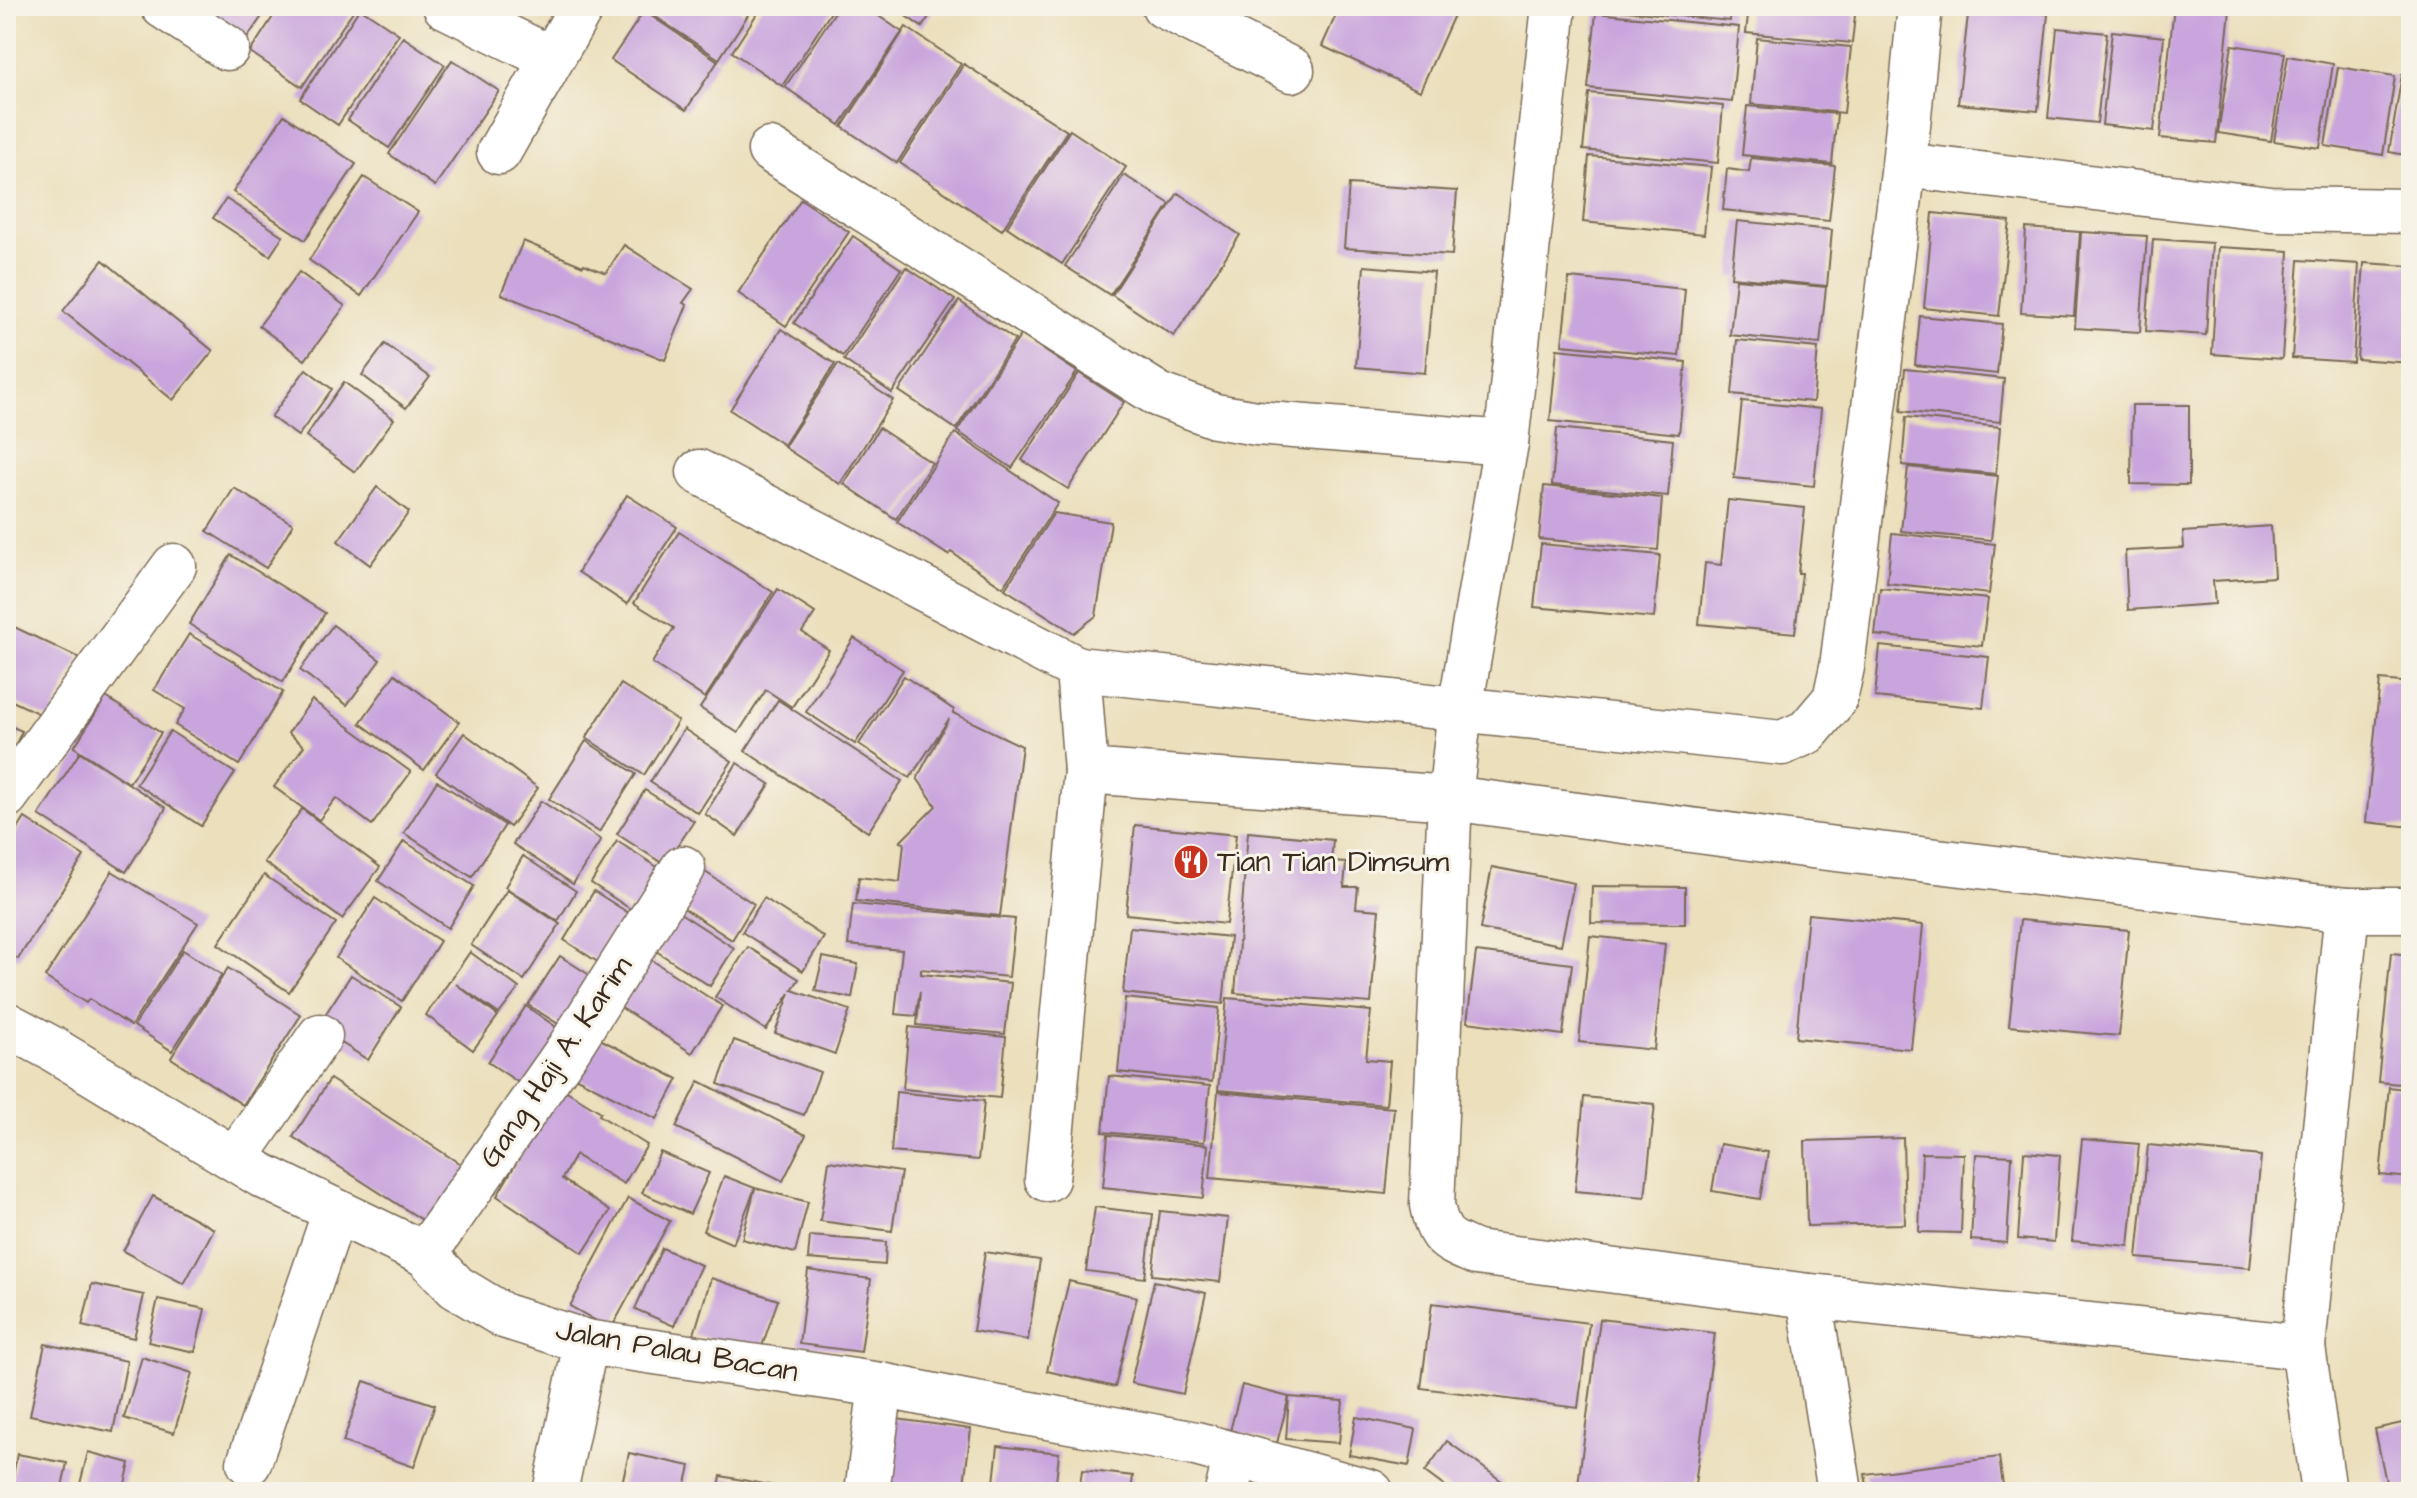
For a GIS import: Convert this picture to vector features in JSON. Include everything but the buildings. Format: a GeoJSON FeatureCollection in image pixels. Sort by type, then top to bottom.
{"type":"FeatureCollection","features":[{"type":"Feature","properties":{"kind":"street"},"geometry":{"type":"LineString","coordinates":[[163,6],[227,48]]}},
{"type":"Feature","properties":{"kind":"street"},"geometry":{"type":"LineString","coordinates":[[445,6],[550,58]]}},
{"type":"Feature","properties":{"kind":"street"},"geometry":{"type":"LineString","coordinates":[[499,152],[582,6]]}},
{"type":"Feature","properties":{"kind":"street"},"geometry":{"type":"LineString","coordinates":[[1164,6],[1292,70]]}},
{"type":"Feature","properties":{"kind":"street"},"geometry":{"type":"LineString","coordinates":[[1554,6],[1506,443],[1460,709],[1450,798],[1432,1205],[1437,1226],[1450,1242],[1476,1253],[1809,1296],[2303,1347]]}},
{"type":"Feature","properties":{"kind":"street"},"geometry":{"type":"LineString","coordinates":[[699,472],[1078,669],[1782,743],[1807,732],[1835,699],[1842,667],[1904,165],[1920,6]]}},
{"type":"Feature","properties":{"kind":"street"},"geometry":{"type":"LineString","coordinates":[[770,150],[1159,395],[1215,416],[1257,423],[1506,443]]}},
{"type":"Feature","properties":{"kind":"street"},"geometry":{"type":"LineString","coordinates":[[1904,165],[2271,209],[2411,211]]}},
{"type":"Feature","properties":{"kind":"street"},"geometry":{"type":"LineString","coordinates":[[6,796],[174,566]]}},
{"type":"Feature","properties":{"kind":"street"},"geometry":{"type":"LineString","coordinates":[[1047,1179],[1086,771],[1078,669]]}},
{"type":"Feature","properties":{"kind":"street"},"geometry":{"type":"LineString","coordinates":[[1086,771],[1450,798],[1811,846],[2347,910],[2411,910]]}},
{"type":"Feature","properties":{"kind":"street","name":"Gang Haji A. Karim"},"geometry":{"type":"LineString","coordinates":[[425,1254],[569,1048],[683,868]]}},
{"type":"Feature","properties":{"kind":"street"},"geometry":{"type":"LineString","coordinates":[[2324,1492],[2303,1347],[2347,910]]}},
{"type":"Feature","properties":{"kind":"street","name":"Jalan Palau Bacan"},"geometry":{"type":"LineString","coordinates":[[6,1024],[261,1175],[425,1254],[456,1287],[504,1316],[586,1342],[881,1385],[1196,1444],[1232,1473],[1371,1492]]}},
{"type":"Feature","properties":{"kind":"street"},"geometry":{"type":"LineString","coordinates":[[235,1159],[320,1036]]}},
{"type":"Feature","properties":{"kind":"street"},"geometry":{"type":"LineString","coordinates":[[249,1463],[335,1211]]}},
{"type":"Feature","properties":{"kind":"street"},"geometry":{"type":"LineString","coordinates":[[1809,1296],[1840,1492]]}},
{"type":"Feature","properties":{"kind":"street"},"geometry":{"type":"LineString","coordinates":[[555,1492],[586,1342]]}},
{"type":"Feature","properties":{"kind":"street"},"geometry":{"type":"LineString","coordinates":[[867,1492],[881,1385]]}},
{"type":"Feature","properties":{"kind":"place","name":"Tian Tian Dimsum"},"geometry":{"type":"Point","coordinates":[1191,862]}}]}
